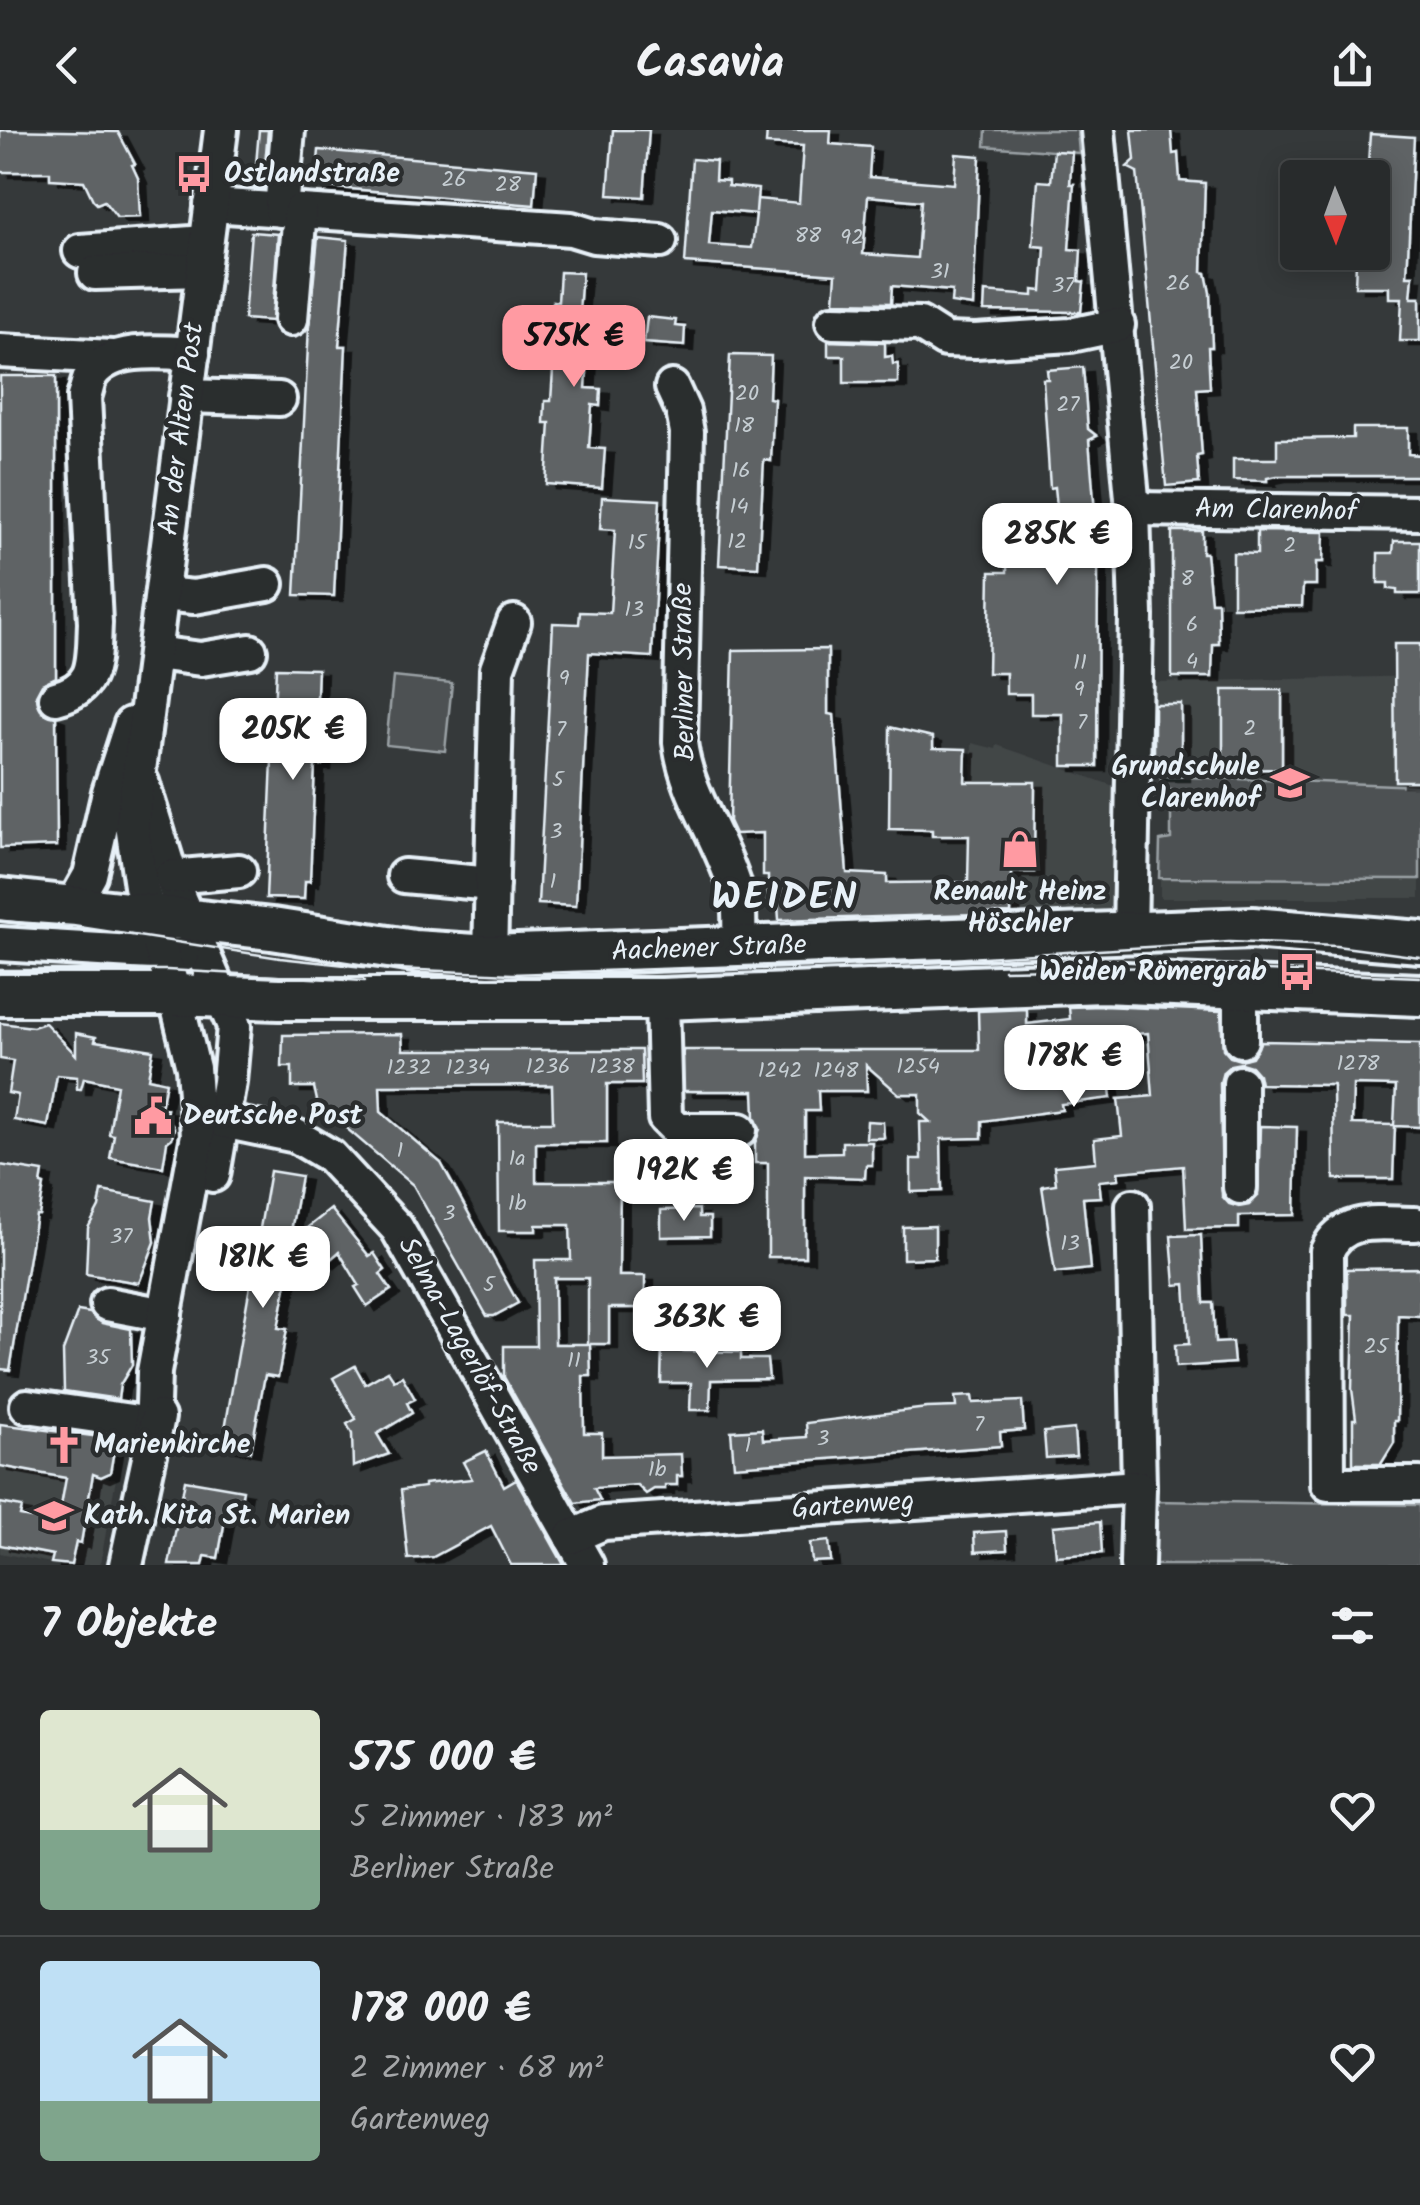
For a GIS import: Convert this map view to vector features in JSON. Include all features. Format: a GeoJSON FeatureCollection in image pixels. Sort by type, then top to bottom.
{"type":"FeatureCollection","features":[{"type":"Feature","properties":{"kind":"main road","name":"Aachener Straße"},"geometry":{"type":"LineString","coordinates":[[0,899],[72,907],[176,937],[272,928],[414,951],[490,956],[1252,928],[1420,942]]}},
{"type":"Feature","properties":{"kind":"main road","name":"Aachener Straße"},"geometry":{"type":"LineString","coordinates":[[0,995],[298,1000],[662,999],[1102,982],[1420,994]]}},
{"type":"Feature","properties":{"kind":"street","name":"An der Alten Post"},"geometry":{"type":"LineString","coordinates":[[176,937],[133,844],[132,825],[221,130]]}},
{"type":"Feature","properties":{"kind":"street"},"geometry":{"type":"LineString","coordinates":[[288,130],[291,318]]}},
{"type":"Feature","properties":{"kind":"street"},"geometry":{"type":"LineString","coordinates":[[1098,130],[1133,509],[1136,616],[1130,934]]}},
{"type":"Feature","properties":{"kind":"street"},"geometry":{"type":"LineString","coordinates":[[211,205],[571,228],[594,236],[660,241]]}},
{"type":"Feature","properties":{"kind":"street"},"geometry":{"type":"LineString","coordinates":[[88,262],[204,256]]}},
{"type":"Feature","properties":{"kind":"street"},"geometry":{"type":"LineString","coordinates":[[833,322],[920,324],[946,340],[975,341],[1071,335],[1118,325]]}},
{"type":"Feature","properties":{"kind":"street"},"geometry":{"type":"LineString","coordinates":[[0,351],[112,358],[165,352],[193,354]]}},
{"type":"Feature","properties":{"kind":"street"},"geometry":{"type":"LineString","coordinates":[[56,698],[74,693],[86,684],[94,661],[96,623],[84,397],[92,374],[112,358]]}},
{"type":"Feature","properties":{"kind":"street","name":"Berliner Straße"},"geometry":{"type":"LineString","coordinates":[[672,387],[687,432],[680,742],[683,768],[735,887],[739,949]]}},
{"type":"Feature","properties":{"kind":"street"},"geometry":{"type":"LineString","coordinates":[[186,396],[280,399]]}},
{"type":"Feature","properties":{"kind":"street","name":"Am Clarenhof"},"geometry":{"type":"LineString","coordinates":[[1133,509],[1420,513]]}},
{"type":"Feature","properties":{"kind":"street"},"geometry":{"type":"LineString","coordinates":[[162,594],[194,597],[267,584]]}},
{"type":"Feature","properties":{"kind":"street"},"geometry":{"type":"LineString","coordinates":[[490,956],[496,669],[514,622]]}},
{"type":"Feature","properties":{"kind":"street"},"geometry":{"type":"LineString","coordinates":[[155,653],[200,659],[250,651]]}},
{"type":"Feature","properties":{"kind":"street","name":"An der Alten Post"},"geometry":{"type":"LineString","coordinates":[[72,907],[90,876],[109,792],[155,653]]}},
{"type":"Feature","properties":{"kind":"street","name":"An der Alten Post"},"geometry":{"type":"LineString","coordinates":[[140,773],[171,877],[176,937]]}},
{"type":"Feature","properties":{"kind":"street"},"geometry":{"type":"LineString","coordinates":[[171,877],[239,870]]}},
{"type":"Feature","properties":{"kind":"street"},"geometry":{"type":"LineString","coordinates":[[404,876],[492,884]]}},
{"type":"Feature","properties":{"kind":"street"},"geometry":{"type":"LineString","coordinates":[[0,944],[176,937]]}},
{"type":"Feature","properties":{"kind":"street"},"geometry":{"type":"LineString","coordinates":[[152,1430],[154,1372],[198,1135],[193,1068],[175,995],[176,937]]}},
{"type":"Feature","properties":{"kind":"street"},"geometry":{"type":"LineString","coordinates":[[126,1565],[152,1430],[172,1373],[223,1122],[234,1026],[219,996],[176,937]]}},
{"type":"Feature","properties":{"kind":"street"},"geometry":{"type":"LineString","coordinates":[[1241,987],[1241,1040]]}},
{"type":"Feature","properties":{"kind":"street"},"geometry":{"type":"LineString","coordinates":[[662,999],[665,1118],[677,1130],[740,1130]]}},
{"type":"Feature","properties":{"kind":"street"},"geometry":{"type":"LineString","coordinates":[[1240,1084],[1240,1187]]}},
{"type":"Feature","properties":{"kind":"street","name":"Selma-Lagerlöf-Straße"},"geometry":{"type":"LineString","coordinates":[[223,1122],[296,1136],[330,1156],[374,1200],[397,1228],[579,1551]]}},
{"type":"Feature","properties":{"kind":"street"},"geometry":{"type":"LineString","coordinates":[[1133,1206],[1137,1565]]}},
{"type":"Feature","properties":{"kind":"street"},"geometry":{"type":"LineString","coordinates":[[1415,1224],[1356,1224],[1332,1238],[1326,1251],[1328,1484],[1420,1484]]}},
{"type":"Feature","properties":{"kind":"street"},"geometry":{"type":"LineString","coordinates":[[107,1304],[165,1315]]}},
{"type":"Feature","properties":{"kind":"street"},"geometry":{"type":"LineString","coordinates":[[27,1406],[152,1430]]}},
{"type":"Feature","properties":{"kind":"street","name":"Gartenweg"},"geometry":{"type":"LineString","coordinates":[[579,1551],[604,1523],[1139,1487]]}},
{"type":"Feature","properties":{"kind":"shaded area"},"geometry":{"type":"Polygon","coordinates":[[[986,130],[1077,130],[1079,153],[985,146],[986,130]]]}},
{"type":"Feature","properties":{"kind":"shaded area","name":"Grundschule Clarenhof"},"geometry":{"type":"Polygon","coordinates":[[[1420,676],[1420,898],[1160,898],[1160,841],[1171,840],[1171,791],[1161,790],[1161,776],[1154,776],[1154,682],[1420,676]]]}},
{"type":"Feature","properties":{"kind":"shaded area"},"geometry":{"type":"Polygon","coordinates":[[[393,677],[452,683],[445,751],[386,745],[393,677]]]}},
{"type":"Feature","properties":{"kind":"shaded area"},"geometry":{"type":"Polygon","coordinates":[[[972,743],[996,749],[997,745],[1114,786],[1112,904],[1107,912],[1101,916],[967,923],[972,743]]]}},
{"type":"Feature","properties":{"kind":"shaded area"},"geometry":{"type":"Polygon","coordinates":[[[1161,776],[1420,786],[1420,879],[1159,878],[1160,841],[1171,839],[1171,790],[1161,790],[1161,776]]]}},
{"type":"Feature","properties":{"kind":"shaded area","name":"Kath. Kita St. Marien"},"geometry":{"type":"Polygon","coordinates":[[[0,1466],[116,1479],[100,1565],[61,1565],[0,1553],[0,1466]]]}},
{"type":"Feature","properties":{"kind":"shaded area"},"geometry":{"type":"Polygon","coordinates":[[[1153,1501],[1420,1505],[1420,1565],[1150,1565],[1153,1501]]]}},
{"type":"Feature","properties":{"kind":"building"},"geometry":{"type":"Polygon","coordinates":[[[0,130],[118,132],[135,164],[132,165],[138,178],[140,217],[117,218],[104,201],[97,204],[93,200],[84,181],[50,179],[50,172],[0,172],[0,130]]]}},
{"type":"Feature","properties":{"kind":"building"},"geometry":{"type":"Polygon","coordinates":[[[259,130],[268,130],[263,188],[254,188],[259,130]]]}},
{"type":"Feature","properties":{"kind":"building"},"geometry":{"type":"Polygon","coordinates":[[[613,130],[649,130],[644,197],[608,195],[613,130]]]}},
{"type":"Feature","properties":{"kind":"building"},"geometry":{"type":"Polygon","coordinates":[[[767,130],[831,130],[830,144],[871,147],[869,177],[954,184],[956,154],[980,156],[973,306],[951,303],[952,291],[892,286],[891,303],[834,302],[836,274],[685,263],[692,159],[716,161],[715,180],[728,181],[728,186],[758,189],[757,199],[799,203],[803,146],[766,144],[767,130]],[[868,196],[863,254],[917,258],[921,201],[868,196]],[[712,210],[709,245],[752,248],[756,214],[712,210]]]}},
{"type":"Feature","properties":{"kind":"building"},"geometry":{"type":"Polygon","coordinates":[[[1132,130],[1171,130],[1180,181],[1205,183],[1202,272],[1206,273],[1210,293],[1212,347],[1208,347],[1210,388],[1197,389],[1202,455],[1197,456],[1199,483],[1166,486],[1137,172],[1127,167],[1135,160],[1132,130]]]}},
{"type":"Feature","properties":{"kind":"building"},"geometry":{"type":"Polygon","coordinates":[[[1370,134],[1414,137],[1407,276],[1413,276],[1411,298],[1420,298],[1420,341],[1400,341],[1402,298],[1389,298],[1389,287],[1355,287],[1356,270],[1390,270],[1390,160],[1368,160],[1370,134]]]}},
{"type":"Feature","properties":{"kind":"building"},"geometry":{"type":"Polygon","coordinates":[[[319,150],[537,169],[534,205],[316,186],[319,150]]]}},
{"type":"Feature","properties":{"kind":"building"},"geometry":{"type":"Polygon","coordinates":[[[1054,151],[1072,152],[1069,249],[1081,250],[1081,312],[984,311],[985,292],[1033,296],[1033,290],[1042,291],[1045,247],[1033,246],[1038,181],[1051,182],[1054,151]]]}},
{"type":"Feature","properties":{"kind":"building"},"geometry":{"type":"Polygon","coordinates":[[[251,232],[278,234],[272,321],[244,319],[251,232]]]}},
{"type":"Feature","properties":{"kind":"building"},"geometry":{"type":"Polygon","coordinates":[[[318,237],[348,240],[339,346],[346,346],[334,596],[295,595],[309,326],[318,237]]]}},
{"type":"Feature","properties":{"kind":"building"},"geometry":{"type":"Polygon","coordinates":[[[560,272],[582,273],[579,312],[613,314],[612,342],[589,340],[586,388],[601,389],[600,406],[592,405],[589,448],[605,449],[602,488],[546,484],[550,423],[544,423],[545,401],[551,401],[556,323],[552,322],[553,301],[558,302],[560,272]]]}},
{"type":"Feature","properties":{"kind":"building"},"geometry":{"type":"Polygon","coordinates":[[[647,317],[676,320],[675,326],[685,327],[684,346],[644,343],[647,317]]]}},
{"type":"Feature","properties":{"kind":"building"},"geometry":{"type":"Polygon","coordinates":[[[828,341],[885,343],[885,357],[892,356],[893,364],[898,364],[898,383],[844,383],[844,356],[828,356],[828,341]]]}},
{"type":"Feature","properties":{"kind":"building"},"geometry":{"type":"Polygon","coordinates":[[[730,355],[771,356],[771,461],[764,460],[758,567],[719,565],[730,355]]]}},
{"type":"Feature","properties":{"kind":"building"},"geometry":{"type":"Polygon","coordinates":[[[1083,367],[1088,429],[1097,436],[1089,440],[1098,550],[1097,766],[1063,766],[1063,714],[1031,714],[1031,694],[1006,694],[1006,673],[988,673],[990,572],[1007,572],[1007,560],[1050,560],[1048,537],[1060,537],[1055,487],[1050,488],[1043,379],[1048,379],[1047,370],[1083,367]]]}},
{"type":"Feature","properties":{"kind":"building"},"geometry":{"type":"Polygon","coordinates":[[[0,376],[56,376],[56,677],[42,684],[36,695],[42,712],[56,717],[57,846],[0,848],[0,376]]]}},
{"type":"Feature","properties":{"kind":"building"},"geometry":{"type":"Polygon","coordinates":[[[1353,428],[1408,428],[1408,454],[1420,455],[1420,476],[1277,476],[1267,481],[1233,480],[1233,459],[1277,459],[1277,439],[1353,438],[1353,428]]]}},
{"type":"Feature","properties":{"kind":"building"},"geometry":{"type":"Polygon","coordinates":[[[602,497],[660,500],[652,657],[589,653],[576,906],[538,904],[553,623],[579,624],[580,612],[610,613],[615,530],[600,529],[602,497]]]}},
{"type":"Feature","properties":{"kind":"building"},"geometry":{"type":"Polygon","coordinates":[[[1172,531],[1202,531],[1211,602],[1218,602],[1219,644],[1213,644],[1212,677],[1172,677],[1172,531]]]}},
{"type":"Feature","properties":{"kind":"building"},"geometry":{"type":"Polygon","coordinates":[[[1257,531],[1324,532],[1323,562],[1316,562],[1316,585],[1303,585],[1302,606],[1233,607],[1233,553],[1257,554],[1257,531]]]}},
{"type":"Feature","properties":{"kind":"building"},"geometry":{"type":"Polygon","coordinates":[[[1394,541],[1420,541],[1420,594],[1397,594],[1397,590],[1388,589],[1388,583],[1378,583],[1378,553],[1393,553],[1394,541]]]}},
{"type":"Feature","properties":{"kind":"building"},"geometry":{"type":"Polygon","coordinates":[[[1394,644],[1420,644],[1420,781],[1395,781],[1394,644]]]}},
{"type":"Feature","properties":{"kind":"building"},"geometry":{"type":"Polygon","coordinates":[[[828,649],[828,714],[834,715],[847,873],[887,875],[887,883],[968,882],[969,836],[932,836],[932,830],[889,829],[890,727],[933,737],[933,748],[966,749],[965,782],[1035,782],[1034,872],[1012,872],[1011,913],[779,920],[778,904],[768,904],[768,876],[763,876],[763,833],[735,834],[729,821],[733,650],[828,649]]]}},
{"type":"Feature","properties":{"kind":"building"},"geometry":{"type":"Polygon","coordinates":[[[276,668],[318,669],[315,748],[323,748],[322,765],[315,765],[310,881],[305,881],[304,899],[266,898],[276,668]]]}},
{"type":"Feature","properties":{"kind":"building"},"geometry":{"type":"Polygon","coordinates":[[[1223,690],[1282,690],[1282,769],[1223,770],[1223,690]]]}},
{"type":"Feature","properties":{"kind":"building"},"geometry":{"type":"Polygon","coordinates":[[[1154,704],[1181,704],[1181,776],[1154,776],[1154,704]]]}},
{"type":"Feature","properties":{"kind":"building"},"geometry":{"type":"Polygon","coordinates":[[[1069,1007],[1221,1011],[1223,1049],[1240,1060],[1252,1057],[1261,1041],[1420,1044],[1420,1127],[1395,1126],[1393,1179],[1334,1179],[1333,1085],[1260,1084],[1251,1066],[1231,1065],[1223,1072],[1220,1083],[1222,1196],[1239,1207],[1249,1205],[1258,1196],[1260,1126],[1297,1127],[1295,1215],[1239,1216],[1239,1228],[1186,1229],[1183,1166],[1118,1172],[1119,1179],[1099,1181],[1101,1197],[1083,1198],[1090,1269],[1055,1273],[1042,1186],[1056,1184],[1054,1166],[1096,1162],[1094,1139],[1122,1136],[1118,1099],[1153,1096],[1148,1033],[1104,1036],[1111,1098],[1061,1104],[1062,1110],[982,1121],[982,1138],[941,1139],[942,1191],[911,1192],[911,1159],[921,1159],[920,1122],[930,1122],[920,1113],[920,1094],[899,1094],[866,1065],[867,1091],[818,1091],[819,1111],[805,1111],[805,1153],[842,1152],[842,1142],[872,1142],[872,1165],[866,1165],[865,1178],[805,1176],[805,1257],[768,1257],[768,1163],[755,1163],[760,1129],[755,1117],[754,1091],[684,1091],[683,1050],[979,1050],[978,1011],[1027,1009],[1027,1024],[1070,1019],[1069,1007]],[[1353,1085],[1352,1124],[1394,1125],[1396,1086],[1353,1085]]]}},
{"type":"Feature","properties":{"kind":"building"},"geometry":{"type":"Polygon","coordinates":[[[0,1023],[33,1027],[45,1023],[76,1055],[76,1033],[96,1037],[95,1041],[153,1050],[148,1078],[166,1082],[161,1108],[167,1109],[166,1116],[174,1128],[163,1167],[110,1158],[114,1135],[109,1134],[117,1085],[84,1078],[81,1089],[77,1089],[77,1077],[57,1075],[48,1126],[14,1120],[18,1095],[8,1093],[13,1061],[0,1059],[0,1023]]]}},
{"type":"Feature","properties":{"kind":"building"},"geometry":{"type":"Polygon","coordinates":[[[402,1034],[403,1050],[641,1050],[642,1084],[607,1084],[607,1143],[536,1143],[536,1182],[620,1182],[619,1276],[645,1276],[645,1308],[609,1308],[609,1344],[590,1344],[591,1376],[583,1376],[584,1433],[602,1433],[602,1456],[681,1454],[682,1476],[677,1476],[677,1485],[665,1485],[665,1489],[646,1494],[637,1485],[594,1488],[600,1500],[575,1503],[504,1377],[504,1346],[536,1346],[535,1260],[571,1260],[570,1225],[536,1225],[536,1231],[499,1231],[498,1122],[553,1122],[552,1085],[380,1086],[381,1112],[441,1163],[518,1303],[487,1316],[413,1185],[346,1128],[346,1113],[324,1111],[318,1105],[314,1087],[292,1087],[292,1067],[282,1067],[283,1035],[402,1034]],[[554,1278],[555,1344],[588,1344],[588,1278],[554,1278]]]}},
{"type":"Feature","properties":{"kind":"building"},"geometry":{"type":"Polygon","coordinates":[[[867,1121],[883,1122],[884,1138],[866,1138],[867,1121]]]}},
{"type":"Feature","properties":{"kind":"building"},"geometry":{"type":"Polygon","coordinates":[[[0,1165],[43,1172],[44,1185],[10,1370],[0,1369],[0,1165]]]}},
{"type":"Feature","properties":{"kind":"building"},"geometry":{"type":"Polygon","coordinates":[[[270,1171],[301,1176],[289,1242],[296,1237],[278,1328],[287,1329],[278,1377],[265,1375],[251,1451],[222,1446],[270,1171]]]}},
{"type":"Feature","properties":{"kind":"building"},"geometry":{"type":"Polygon","coordinates":[[[102,1191],[155,1201],[155,1242],[139,1283],[86,1274],[88,1228],[102,1191]]]}},
{"type":"Feature","properties":{"kind":"building"},"geometry":{"type":"Polygon","coordinates":[[[331,1209],[369,1256],[374,1253],[385,1270],[380,1274],[391,1290],[367,1306],[339,1252],[326,1263],[302,1232],[331,1209]]]}},
{"type":"Feature","properties":{"kind":"building"},"geometry":{"type":"Polygon","coordinates":[[[699,1209],[699,1217],[710,1217],[710,1236],[661,1237],[661,1210],[699,1209]]]}},
{"type":"Feature","properties":{"kind":"building"},"geometry":{"type":"Polygon","coordinates":[[[935,1226],[935,1258],[903,1259],[903,1227],[935,1226]]]}},
{"type":"Feature","properties":{"kind":"building"},"geometry":{"type":"Polygon","coordinates":[[[1201,1235],[1204,1303],[1213,1303],[1215,1343],[1232,1342],[1234,1363],[1176,1367],[1175,1345],[1189,1344],[1185,1284],[1175,1285],[1171,1236],[1201,1235]]]}},
{"type":"Feature","properties":{"kind":"building"},"geometry":{"type":"Polygon","coordinates":[[[1420,1268],[1420,1316],[1398,1315],[1394,1443],[1381,1464],[1353,1464],[1354,1315],[1347,1315],[1347,1269],[1420,1268]]]}},
{"type":"Feature","properties":{"kind":"building"},"geometry":{"type":"Polygon","coordinates":[[[78,1311],[90,1313],[102,1323],[131,1329],[132,1365],[120,1385],[118,1399],[64,1391],[63,1351],[78,1311]]]}},
{"type":"Feature","properties":{"kind":"building"},"geometry":{"type":"Polygon","coordinates":[[[662,1342],[680,1343],[680,1351],[741,1352],[741,1359],[767,1359],[769,1379],[711,1380],[710,1410],[690,1410],[691,1383],[661,1383],[662,1342]]]}},
{"type":"Feature","properties":{"kind":"building"},"geometry":{"type":"Polygon","coordinates":[[[355,1366],[365,1384],[388,1371],[394,1380],[402,1376],[415,1399],[407,1403],[412,1413],[377,1434],[389,1454],[353,1467],[352,1434],[347,1424],[356,1419],[333,1378],[355,1366]]]}},
{"type":"Feature","properties":{"kind":"building"},"geometry":{"type":"Polygon","coordinates":[[[972,1396],[973,1403],[1022,1401],[1024,1430],[1000,1432],[1001,1446],[734,1466],[731,1431],[762,1429],[763,1440],[807,1437],[806,1423],[956,1407],[955,1397],[972,1396]]]}},
{"type":"Feature","properties":{"kind":"building"},"geometry":{"type":"Polygon","coordinates":[[[0,1424],[116,1439],[110,1473],[101,1477],[93,1474],[81,1543],[76,1542],[71,1565],[51,1563],[53,1555],[0,1545],[0,1503],[22,1507],[20,1516],[58,1523],[66,1478],[0,1466],[0,1424]]]}},
{"type":"Feature","properties":{"kind":"building"},"geometry":{"type":"Polygon","coordinates":[[[1074,1429],[1076,1456],[1046,1458],[1044,1432],[1074,1429]]]}},
{"type":"Feature","properties":{"kind":"building"},"geometry":{"type":"Polygon","coordinates":[[[486,1451],[504,1486],[516,1479],[564,1565],[511,1565],[491,1526],[433,1557],[408,1559],[401,1490],[472,1479],[463,1462],[486,1451]]]}},
{"type":"Feature","properties":{"kind":"building"},"geometry":{"type":"Polygon","coordinates":[[[185,1480],[243,1490],[239,1511],[227,1509],[218,1558],[205,1556],[203,1565],[169,1565],[185,1480]]]}},
{"type":"Feature","properties":{"kind":"building"},"geometry":{"type":"Polygon","coordinates":[[[1100,1522],[1102,1553],[1056,1556],[1053,1526],[1100,1522]]]}},
{"type":"Feature","properties":{"kind":"building"},"geometry":{"type":"Polygon","coordinates":[[[1006,1531],[1007,1550],[975,1552],[974,1533],[1006,1531]]]}},
{"type":"Feature","properties":{"kind":"building"},"geometry":{"type":"Polygon","coordinates":[[[829,1541],[831,1561],[812,1562],[810,1543],[829,1541]]]}},
{"type":"Feature","properties":{"kind":"tram line"},"geometry":{"type":"LineString","coordinates":[[0,921],[73,926],[373,968],[512,974],[951,959],[1229,942],[1336,946],[1420,957]]}},
{"type":"Feature","properties":{"kind":"tram line"},"geometry":{"type":"LineString","coordinates":[[1004,970],[1163,967],[1420,977]]}},
{"type":"Feature","properties":{"kind":"tram line"},"geometry":{"type":"LineString","coordinates":[[0,970],[167,970],[365,981]]}},
{"type":"Feature","properties":{"kind":"place","name":"Ostlandstraße"},"geometry":{"type":"Point","coordinates":[194,174]}},
{"type":"Feature","properties":{"kind":"place","name":"Grundschule Clarenhof"},"geometry":{"type":"Point","coordinates":[1290,783]}},
{"type":"Feature","properties":{"kind":"place","name":"Renault Heinz Höschler"},"geometry":{"type":"Point","coordinates":[1020,849]}},
{"type":"Feature","properties":{"kind":"place","name":"Weiden Römergrab"},"geometry":{"type":"Point","coordinates":[1297,972]}},
{"type":"Feature","properties":{"kind":"place","name":"Deutsche Post"},"geometry":{"type":"Point","coordinates":[153,1116]}},
{"type":"Feature","properties":{"kind":"place","name":"Marienkirche"},"geometry":{"type":"Point","coordinates":[64,1445]}},
{"type":"Feature","properties":{"kind":"place","name":"Kath. Kita St. Marien"},"geometry":{"type":"Point","coordinates":[54,1516]}},
{"type":"Feature","properties":{"kind":"district","name":"WEIDEN"},"geometry":{"type":"Point","coordinates":[785,899]}}]}
